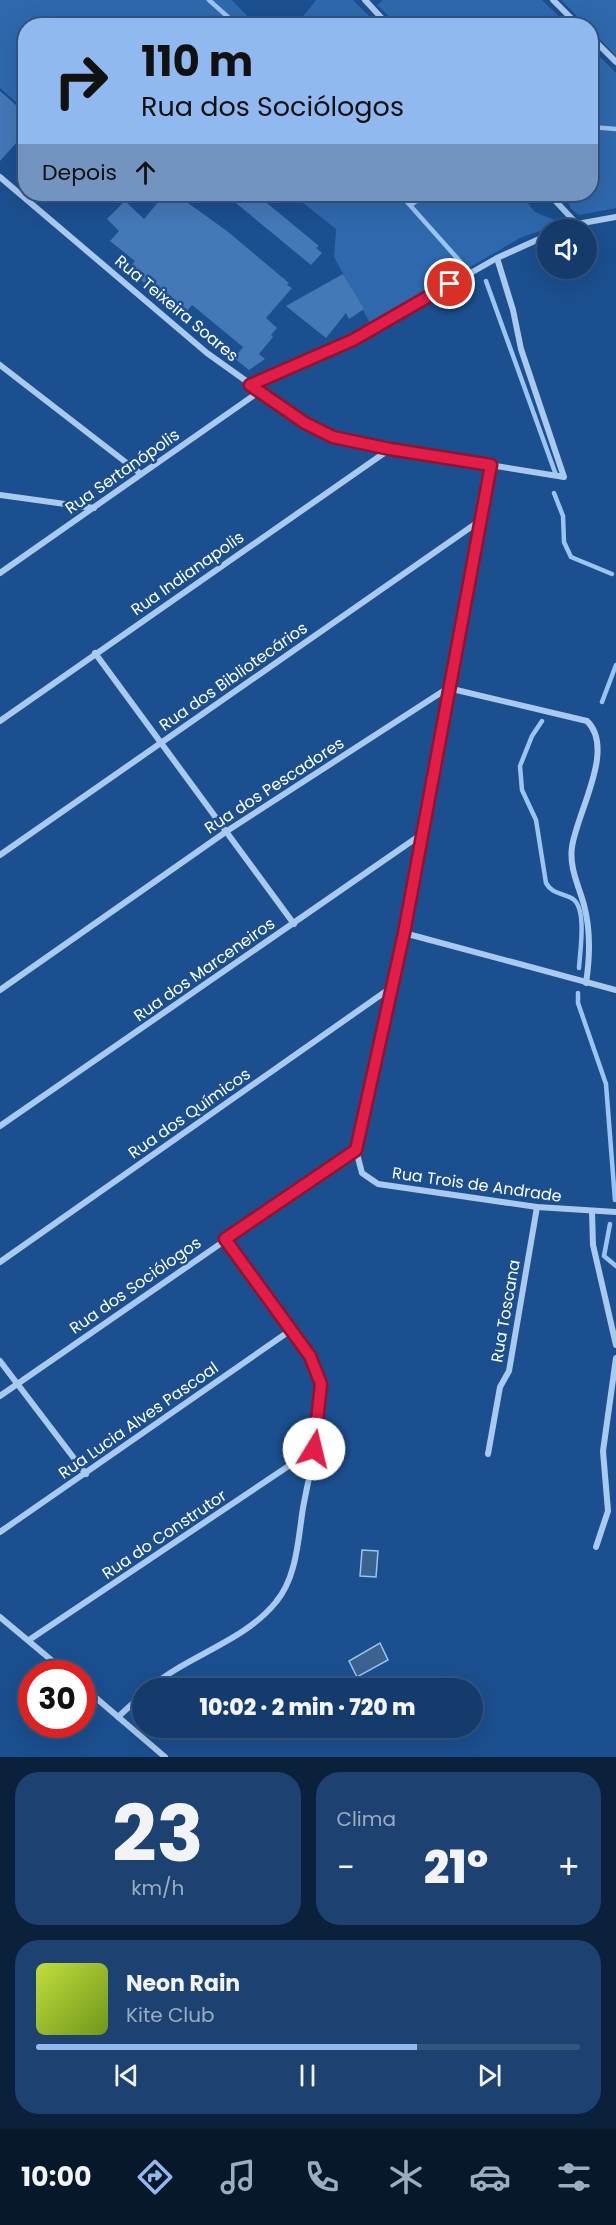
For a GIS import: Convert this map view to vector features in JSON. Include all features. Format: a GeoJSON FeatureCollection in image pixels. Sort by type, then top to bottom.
{"type":"FeatureCollection","features":[{"type":"Feature","properties":{"kind":"street"},"geometry":{"type":"LineString","coordinates":[[365,0],[382,18]]}},
{"type":"Feature","properties":{"kind":"street"},"geometry":{"type":"LineString","coordinates":[[553,0],[571,18]]}},
{"type":"Feature","properties":{"kind":"street"},"geometry":{"type":"LineString","coordinates":[[598,44],[616,62]]}},
{"type":"Feature","properties":{"kind":"street","name":"Rua Teixeira Soares"},"geometry":{"type":"LineString","coordinates":[[0,177],[18,192]]}},
{"type":"Feature","properties":{"kind":"street","name":"Rua Teixeira Soares"},"geometry":{"type":"LineString","coordinates":[[28,201],[207,353],[305,423],[333,437],[390,449],[564,477],[521,349],[513,310],[497,258]]}},
{"type":"Feature","properties":{"kind":"street"},"geometry":{"type":"LineString","coordinates":[[556,201],[572,219]]}},
{"type":"Feature","properties":{"kind":"street"},"geometry":{"type":"LineString","coordinates":[[597,220],[616,217]]}},
{"type":"Feature","properties":{"kind":"street"},"geometry":{"type":"LineString","coordinates":[[250,385],[353,340],[497,258],[537,240]]}},
{"type":"Feature","properties":{"kind":"street"},"geometry":{"type":"LineString","coordinates":[[0,364],[141,474]]}},
{"type":"Feature","properties":{"kind":"street","name":"Rua Sertanópolis"},"geometry":{"type":"LineString","coordinates":[[0,573],[260,391]]}},
{"type":"Feature","properties":{"kind":"street","name":"Rua Indianapolis"},"geometry":{"type":"LineString","coordinates":[[0,721],[390,449]]}},
{"type":"Feature","properties":{"kind":"street"},"geometry":{"type":"LineString","coordinates":[[356,1150],[404,933],[491,465]]}},
{"type":"Feature","properties":{"kind":"street"},"geometry":{"type":"LineString","coordinates":[[0,495],[94,508]]}},
{"type":"Feature","properties":{"kind":"street","name":"Rua dos Bibliotecários"},"geometry":{"type":"LineString","coordinates":[[0,855],[481,520]]}},
{"type":"Feature","properties":{"kind":"street"},"geometry":{"type":"LineString","coordinates":[[95,653],[294,924]]}},
{"type":"Feature","properties":{"kind":"street"},"geometry":{"type":"LineString","coordinates":[[448,688],[587,721],[594,727],[600,742],[595,781],[578,820],[571,858],[584,904],[590,938],[586,983]]}},
{"type":"Feature","properties":{"kind":"street","name":"Rua dos Pescadores"},"geometry":{"type":"LineString","coordinates":[[0,990],[226,831],[448,688]]}},
{"type":"Feature","properties":{"kind":"street","name":"Rua dos Marceneiros"},"geometry":{"type":"LineString","coordinates":[[0,1126],[422,834]]}},
{"type":"Feature","properties":{"kind":"street"},"geometry":{"type":"LineString","coordinates":[[404,933],[616,990]]}},
{"type":"Feature","properties":{"kind":"street","name":"Rua dos Químicos"},"geometry":{"type":"LineString","coordinates":[[0,1262],[393,986]]}},
{"type":"Feature","properties":{"kind":"street","name":"Rua Trois de Andrade"},"geometry":{"type":"LineString","coordinates":[[356,1150],[362,1173],[378,1184],[537,1207],[616,1212]]}},
{"type":"Feature","properties":{"kind":"street","name":"Rua dos Sociólogos"},"geometry":{"type":"LineString","coordinates":[[0,1396],[356,1150]]}},
{"type":"Feature","properties":{"kind":"street","name":"Rua Toscana"},"geometry":{"type":"LineString","coordinates":[[488,1454],[500,1387],[509,1371],[537,1207]]}},
{"type":"Feature","properties":{"kind":"street"},"geometry":{"type":"LineString","coordinates":[[592,1212],[593,1245],[616,1345]]}},
{"type":"Feature","properties":{"kind":"street"},"geometry":{"type":"LineString","coordinates":[[167,1678],[248,1627],[277,1602],[287,1587],[293,1567],[314,1449],[321,1384],[310,1356],[225,1239]]}},
{"type":"Feature","properties":{"kind":"street","name":"Rua Lucia Alves Pascoal"},"geometry":{"type":"LineString","coordinates":[[0,1532],[291,1330]]}},
{"type":"Feature","properties":{"kind":"street"},"geometry":{"type":"LineString","coordinates":[[596,1547],[609,1511],[603,1451],[616,1358]]}},
{"type":"Feature","properties":{"kind":"street"},"geometry":{"type":"LineString","coordinates":[[0,1361],[86,1474]]}},
{"type":"Feature","properties":{"kind":"street","name":"Rua do Construtor"},"geometry":{"type":"LineString","coordinates":[[29,1640],[314,1449]]}},
{"type":"Feature","properties":{"kind":"street"},"geometry":{"type":"LineString","coordinates":[[0,1617],[53,1660]]}},
{"type":"Feature","properties":{"kind":"street"},"geometry":{"type":"LineString","coordinates":[[96,1698],[165,1757]]}},
{"type":"Feature","properties":{"kind":"street"},"geometry":{"type":"LineString","coordinates":[[118,1717],[132,1704]]}},
{"type":"Feature","properties":{"kind":"shaded area"},"geometry":{"type":"Polygon","coordinates":[[[0,0],[232,0],[249,18],[18,18],[18,104],[0,88],[0,0]]]}},
{"type":"Feature","properties":{"kind":"shaded area"},"geometry":{"type":"Polygon","coordinates":[[[316,0],[353,0],[371,18],[302,18],[316,0]]]}},
{"type":"Feature","properties":{"kind":"shaded area"},"geometry":{"type":"Polygon","coordinates":[[[383,0],[542,0],[561,18],[391,18],[377,5],[383,0]]]}},
{"type":"Feature","properties":{"kind":"shaded area"},"geometry":{"type":"Polygon","coordinates":[[[561,0],[616,0],[616,56],[598,37],[598,18],[579,18],[561,0]]]}},
{"type":"Feature","properties":{"kind":"shaded area"},"geometry":{"type":"Polygon","coordinates":[[[598,55],[616,73],[616,208],[579,215],[571,209],[567,201],[598,201],[598,55]]]}},
{"type":"Feature","properties":{"kind":"shaded area"},"geometry":{"type":"Polygon","coordinates":[[[301,201],[526,201],[535,212],[552,219],[537,219],[537,232],[520,238],[371,325],[334,257],[336,229],[301,201]]]}},
{"type":"Feature","properties":{"kind":"shaded area"},"geometry":{"type":"Polygon","coordinates":[[[362,1550],[378,1551],[376,1577],[360,1576],[362,1550]]]}},
{"type":"Feature","properties":{"kind":"shaded area"},"geometry":{"type":"Polygon","coordinates":[[[380,1643],[388,1660],[357,1677],[349,1661],[380,1643]]]}},
{"type":"Feature","properties":{"kind":"building"},"geometry":{"type":"Polygon","coordinates":[[[0,91],[18,107],[18,141],[0,161],[0,91]]]}},
{"type":"Feature","properties":{"kind":"building"},"geometry":{"type":"Polygon","coordinates":[[[125,201],[144,219],[159,201],[185,201],[227,231],[289,283],[287,285],[292,288],[266,318],[277,328],[271,335],[273,337],[259,354],[265,359],[249,370],[234,358],[243,347],[192,305],[183,316],[128,269],[135,261],[110,241],[119,231],[107,219],[125,201]]]}},
{"type":"Feature","properties":{"kind":"building"},"geometry":{"type":"Polygon","coordinates":[[[233,201],[264,201],[319,246],[316,248],[322,253],[311,265],[233,201]]]}},
{"type":"Feature","properties":{"kind":"building"},"geometry":{"type":"Polygon","coordinates":[[[343,274],[364,309],[349,319],[346,313],[326,338],[286,306],[343,274]]]}},
{"type":"Feature","properties":{"kind":"waterway"},"geometry":{"type":"LineString","coordinates":[[209,0],[229,18]]}},
{"type":"Feature","properties":{"kind":"waterway"},"geometry":{"type":"LineString","coordinates":[[598,128],[616,129]]}},
{"type":"Feature","properties":{"kind":"waterway"},"geometry":{"type":"LineString","coordinates":[[406,201],[465,267]]}},
{"type":"Feature","properties":{"kind":"waterway"},"geometry":{"type":"LineString","coordinates":[[411,205],[416,201]]}},
{"type":"Feature","properties":{"kind":"waterway"},"geometry":{"type":"LineString","coordinates":[[486,281],[556,475]]}},
{"type":"Feature","properties":{"kind":"waterway"},"geometry":{"type":"LineString","coordinates":[[554,493],[563,516],[564,542],[571,557],[612,574]]}},
{"type":"Feature","properties":{"kind":"waterway"},"geometry":{"type":"LineString","coordinates":[[602,702],[616,665]]}},
{"type":"Feature","properties":{"kind":"waterway"},"geometry":{"type":"LineString","coordinates":[[542,721],[532,736],[520,766],[522,790],[536,820],[546,883],[555,891],[573,899],[580,912],[582,931],[579,968]]}},
{"type":"Feature","properties":{"kind":"waterway"},"geometry":{"type":"LineString","coordinates":[[578,993],[578,1003],[606,1084],[615,1200]]}},
{"type":"Feature","properties":{"kind":"waterway"},"geometry":{"type":"LineString","coordinates":[[610,1224],[604,1256],[616,1266]]}},
{"type":"Feature","properties":{"kind":"route"},"geometry":{"type":"LineString","coordinates":[[314,1449],[321,1384],[310,1356],[225,1239],[356,1150],[404,933],[491,465],[390,449],[333,437],[305,423],[250,385],[353,340],[450,284]]}}]}
